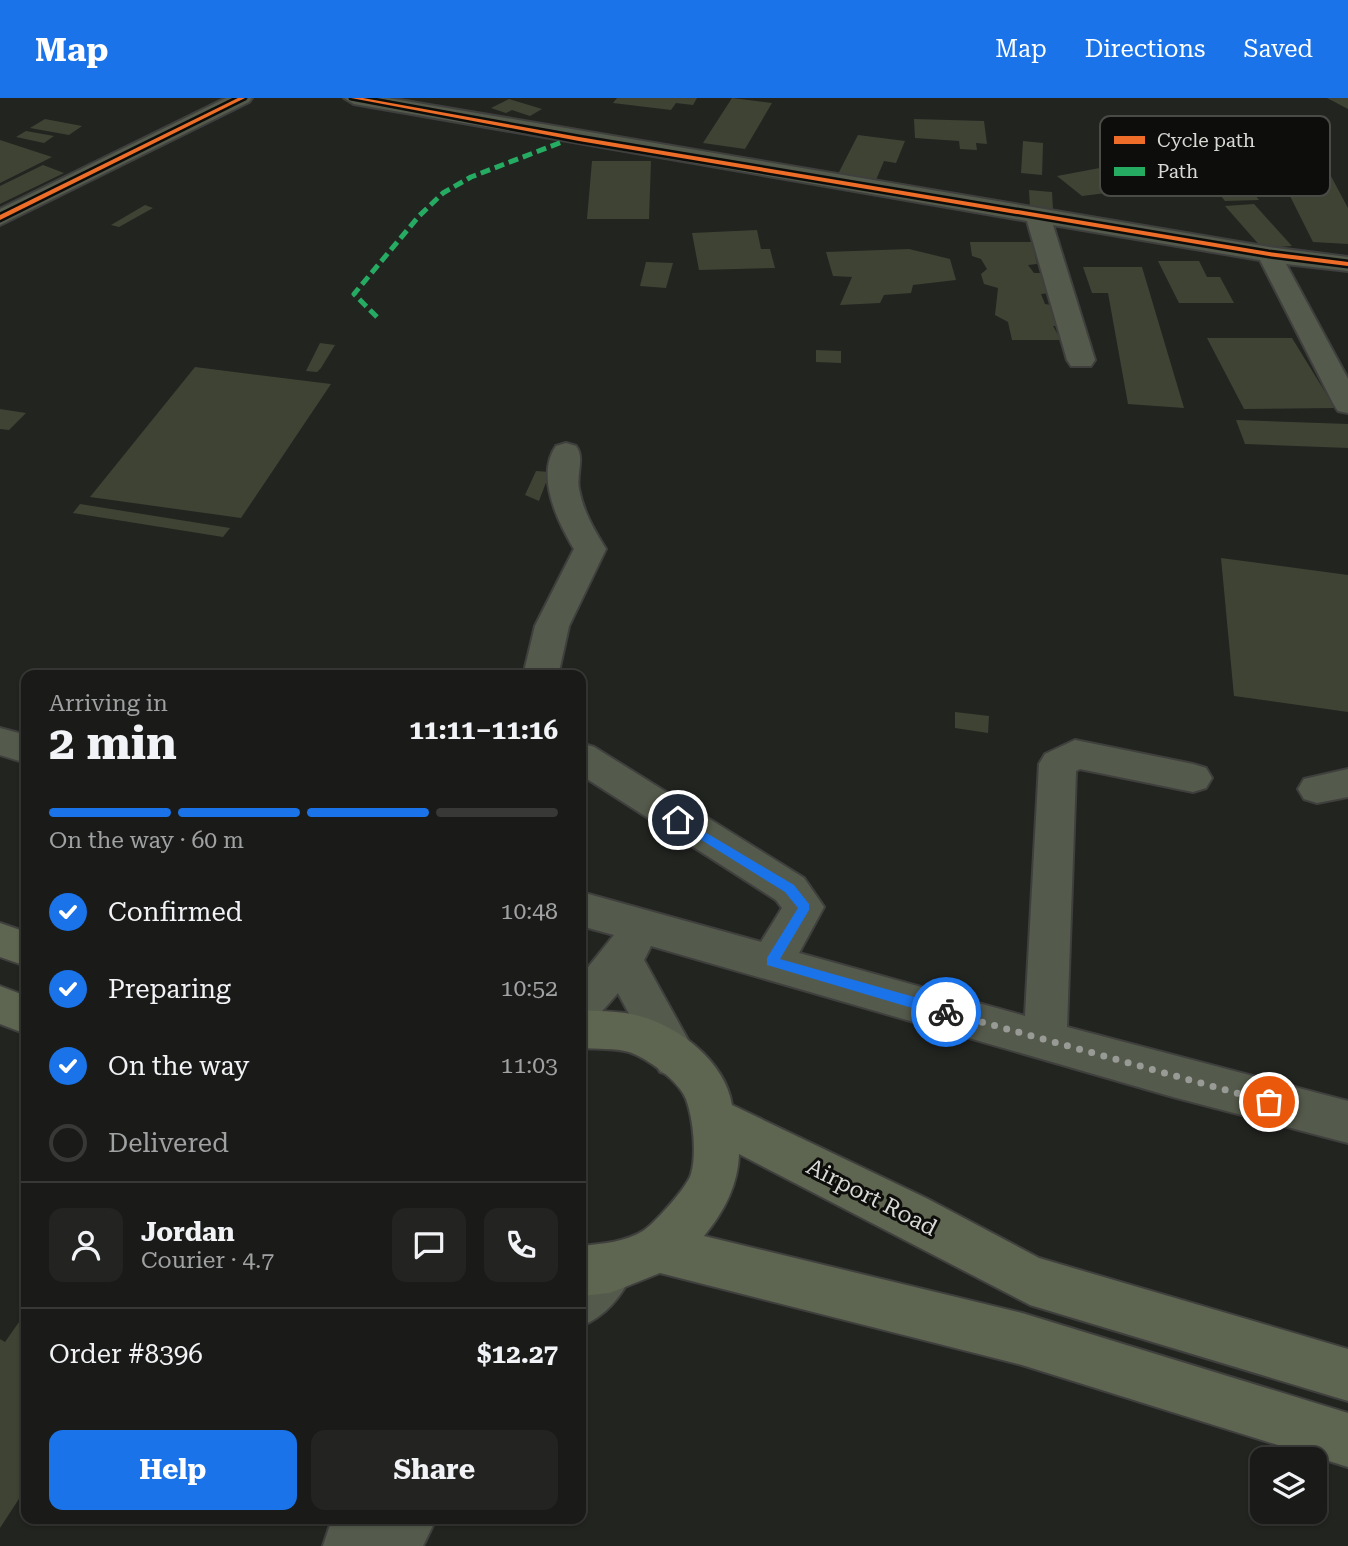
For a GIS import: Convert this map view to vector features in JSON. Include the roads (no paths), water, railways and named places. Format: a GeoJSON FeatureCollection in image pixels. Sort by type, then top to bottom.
{"type":"FeatureCollection","features":[{"type":"Feature","properties":{"kind":"main road"},"geometry":{"type":"LineString","coordinates":[[0,940],[21,947]]}},
{"type":"Feature","properties":{"kind":"main road"},"geometry":{"type":"LineString","coordinates":[[0,1005],[21,1013]]}},
{"type":"Feature","properties":{"kind":"main road"},"geometry":{"type":"LineString","coordinates":[[586,1029],[632,1033],[661,1046],[695,1074],[708,1094],[713,1118],[715,1174],[703,1201],[660,1249],[591,1280]]}},
{"type":"Feature","properties":{"kind":"main road","name":"Airport Road"},"geometry":{"type":"LineString","coordinates":[[713,1118],[909,1215],[1030,1280],[1348,1375]]}},
{"type":"Feature","properties":{"kind":"main road"},"geometry":{"type":"LineString","coordinates":[[660,1249],[1022,1339],[1348,1440]]}},
{"type":"Feature","properties":{"kind":"street"},"geometry":{"type":"LineString","coordinates":[[0,218],[242,98]]}},
{"type":"Feature","properties":{"kind":"street"},"geometry":{"type":"LineString","coordinates":[[354,98],[579,139],[1037,213],[1269,254],[1348,264]]}},
{"type":"Feature","properties":{"kind":"street"},"geometry":{"type":"LineString","coordinates":[[1037,213],[1081,360]]}},
{"type":"Feature","properties":{"kind":"street"},"geometry":{"type":"LineString","coordinates":[[1269,254],[1348,405]]}},
{"type":"Feature","properties":{"kind":"street"},"geometry":{"type":"LineString","coordinates":[[540,670],[541,657],[551,631],[590,549],[575,525],[563,487],[566,452]]}},
{"type":"Feature","properties":{"kind":"street"},"geometry":{"type":"LineString","coordinates":[[0,741],[21,747]]}},
{"type":"Feature","properties":{"kind":"street"},"geometry":{"type":"LineString","coordinates":[[1045,1041],[1058,764],[1075,754],[1193,778]]}},
{"type":"Feature","properties":{"kind":"street"},"geometry":{"type":"LineString","coordinates":[[586,760],[790,889],[804,907],[772,962]]}},
{"type":"Feature","properties":{"kind":"street"},"geometry":{"type":"LineString","coordinates":[[586,912],[632,944],[772,962],[1045,1041],[1348,1122]]}},
{"type":"Feature","properties":{"kind":"street"},"geometry":{"type":"LineString","coordinates":[[586,1000],[632,944]]}},
{"type":"Feature","properties":{"kind":"street"},"geometry":{"type":"LineString","coordinates":[[632,944],[676,1058]]}}]}
